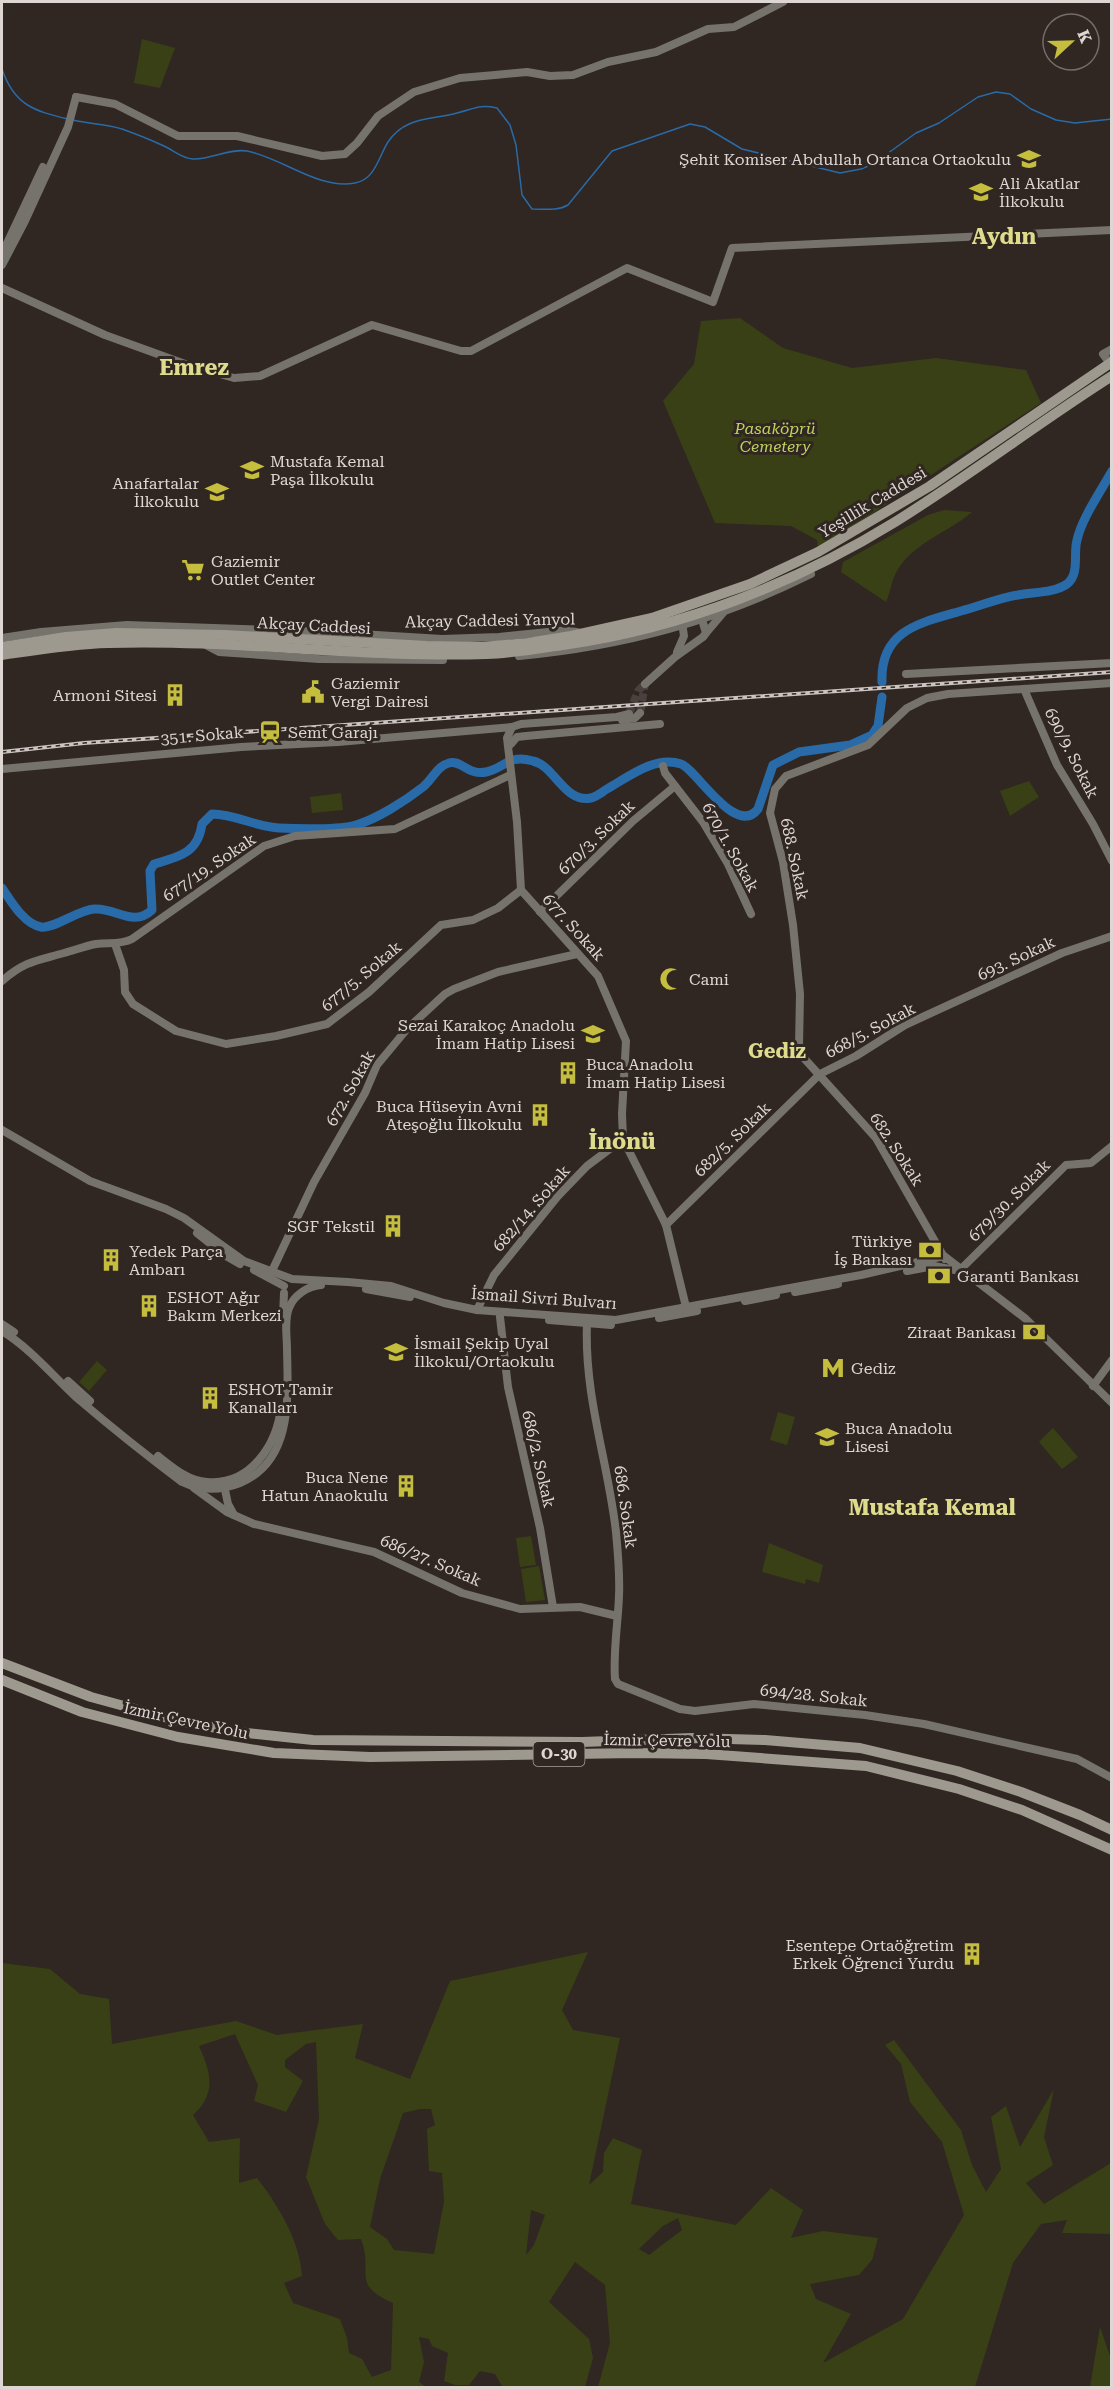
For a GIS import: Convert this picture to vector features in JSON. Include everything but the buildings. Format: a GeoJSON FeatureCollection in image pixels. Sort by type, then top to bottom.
{"type":"FeatureCollection","features":[{"type":"Feature","properties":{"kind":"highway","name":"Yeşillik Caddesi"},"geometry":{"type":"LineString","coordinates":[[700,612],[750,584],[818,552],[930,486],[1109,361]]}},
{"type":"Feature","properties":{"kind":"highway","name":"Yeşillik Caddesi"},"geometry":{"type":"LineString","coordinates":[[625,629],[700,612],[762,590],[819,564],[896,522],[1112,376]]}},
{"type":"Feature","properties":{"kind":"highway","name":"Akçay Caddesi"},"geometry":{"type":"LineString","coordinates":[[2,655],[107,643],[353,642],[482,647],[625,629]]}},
{"type":"Feature","properties":{"kind":"highway","name":"Akçay Caddesi"},"geometry":{"type":"LineString","coordinates":[[353,642],[489,654],[548,648],[625,629]]}},
{"type":"Feature","properties":{"kind":"highway","name":"Akçay Caddesi"},"geometry":{"type":"LineString","coordinates":[[2,647],[66,637],[116,633],[223,644]]}},
{"type":"Feature","properties":{"kind":"highway","name":"İzmir Çevre Yolu"},"geometry":{"type":"LineString","coordinates":[[2,1663],[91,1697],[179,1721],[314,1740],[582,1742],[725,1738],[860,1748],[968,1774],[1070,1811],[1112,1830]]}},
{"type":"Feature","properties":{"kind":"highway","name":"İzmir Çevre Yolu"},"geometry":{"type":"LineString","coordinates":[[2,1680],[82,1712],[177,1737],[274,1753],[370,1757],[683,1754],[866,1766],[959,1789],[1022,1810],[1112,1850]]}},
{"type":"Feature","properties":{"kind":"street"},"geometry":{"type":"LineString","coordinates":[[2,265],[24,223],[66,125],[71,101],[76,97],[115,104],[178,136],[237,136],[322,156],[345,154],[357,143],[378,116],[414,92],[471,77],[527,72],[549,76],[573,75],[608,62],[656,51],[708,29],[734,27],[783,2]]}},
{"type":"Feature","properties":{"kind":"street"},"geometry":{"type":"LineString","coordinates":[[2,254],[66,125]]}},
{"type":"Feature","properties":{"kind":"street"},"geometry":{"type":"LineString","coordinates":[[2,288],[105,335],[188,365],[234,378],[246,378],[261,375],[372,325],[461,351],[471,351],[627,268],[713,302],[732,248],[1112,230]]}},
{"type":"Feature","properties":{"kind":"street"},"geometry":{"type":"LineString","coordinates":[[1109,361],[1112,349]]}},
{"type":"Feature","properties":{"kind":"street"},"geometry":{"type":"LineString","coordinates":[[706,633],[700,612],[725,611],[820,569],[850,552],[872,535]]}},
{"type":"Feature","properties":{"kind":"street"},"geometry":{"type":"LineString","coordinates":[[645,684],[675,657],[701,640],[725,611]]}},
{"type":"Feature","properties":{"kind":"street"},"geometry":{"type":"LineString","coordinates":[[223,644],[342,659],[504,658],[612,644],[671,630],[681,618]]}},
{"type":"Feature","properties":{"kind":"street"},"geometry":{"type":"LineString","coordinates":[[675,657],[684,636],[681,618]]}},
{"type":"Feature","properties":{"kind":"street"},"geometry":{"type":"LineString","coordinates":[[2,638],[68,629],[127,625],[240,629],[353,642],[350,655],[342,659]]}},
{"type":"Feature","properties":{"kind":"street"},"geometry":{"type":"LineString","coordinates":[[223,644],[240,629]]}},
{"type":"Feature","properties":{"kind":"street"},"geometry":{"type":"LineString","coordinates":[[671,630],[695,642]]}},
{"type":"Feature","properties":{"kind":"street"},"geometry":{"type":"LineString","coordinates":[[906,674],[1112,663]]}},
{"type":"Feature","properties":{"kind":"street"},"geometry":{"type":"LineString","coordinates":[[1024,689],[1112,682]]}},
{"type":"Feature","properties":{"kind":"street","name":"688. Sokak"},"geometry":{"type":"LineString","coordinates":[[803,1057],[799,1047],[800,994],[793,926],[783,862],[770,813],[775,789],[786,776],[868,745],[907,708],[927,698],[948,694],[1024,689]]}},
{"type":"Feature","properties":{"kind":"street","name":"690/9. Sokak"},"geometry":{"type":"LineString","coordinates":[[1024,689],[1057,765],[1112,861]]}},
{"type":"Feature","properties":{"kind":"street"},"geometry":{"type":"LineString","coordinates":[[509,758],[514,732],[525,729],[616,721],[635,718],[640,713]]}},
{"type":"Feature","properties":{"kind":"street","name":"351. Sokak"},"geometry":{"type":"LineString","coordinates":[[2,769],[241,747],[338,742],[512,727],[629,714]]}},
{"type":"Feature","properties":{"kind":"street"},"geometry":{"type":"LineString","coordinates":[[511,744],[517,737],[660,724]]}},
{"type":"Feature","properties":{"kind":"street"},"geometry":{"type":"LineString","coordinates":[[509,758],[507,738],[512,727]]}},
{"type":"Feature","properties":{"kind":"street","name":"677. Sokak"},"geometry":{"type":"LineString","coordinates":[[509,758],[518,822],[520,890],[598,976],[626,1041],[623,1139],[666,1225],[686,1307]]}},
{"type":"Feature","properties":{"kind":"street","name":"670/1. Sokak"},"geometry":{"type":"LineString","coordinates":[[663,766],[665,773],[704,822],[728,864],[751,914]]}},
{"type":"Feature","properties":{"kind":"street","name":"677/19. Sokak"},"geometry":{"type":"LineString","coordinates":[[2,981],[12,971],[36,959],[86,946],[121,944],[132,939],[264,846],[296,836],[395,829],[510,771]]}},
{"type":"Feature","properties":{"kind":"street","name":"670/3. Sokak"},"geometry":{"type":"LineString","coordinates":[[540,912],[633,821],[675,786]]}},
{"type":"Feature","properties":{"kind":"street","name":"677/5. Sokak"},"geometry":{"type":"LineString","coordinates":[[115,944],[124,970],[125,992],[133,1004],[176,1031],[226,1044],[276,1036],[327,1024],[369,992],[441,925],[473,920],[498,908],[520,890]]}},
{"type":"Feature","properties":{"kind":"street","name":"693. Sokak"},"geometry":{"type":"LineString","coordinates":[[935,1012],[1062,953],[1112,936]]}},
{"type":"Feature","properties":{"kind":"street","name":"672. Sokak"},"geometry":{"type":"LineString","coordinates":[[272,1271],[314,1182],[365,1093],[377,1065],[407,1029],[445,994],[454,989],[513,967],[577,954]]}},
{"type":"Feature","properties":{"kind":"street","name":"668/5. Sokak"},"geometry":{"type":"LineString","coordinates":[[819,1074],[935,1012]]}},
{"type":"Feature","properties":{"kind":"street","name":"682. Sokak"},"geometry":{"type":"LineString","coordinates":[[803,1057],[876,1138],[944,1256],[947,1269]]}},
{"type":"Feature","properties":{"kind":"street","name":"682/5. Sokak"},"geometry":{"type":"LineString","coordinates":[[666,1225],[819,1074]]}},
{"type":"Feature","properties":{"kind":"street","name":"İsmail Sivri Bulvarı"},"geometry":{"type":"LineString","coordinates":[[2,1130],[90,1181],[184,1218],[244,1261],[295,1280],[348,1281],[391,1286],[444,1303],[477,1310],[616,1320],[861,1275],[944,1256]]}},
{"type":"Feature","properties":{"kind":"street","name":"682/14. Sokak"},"geometry":{"type":"LineString","coordinates":[[477,1310],[494,1275],[558,1196],[587,1166],[623,1139]]}},
{"type":"Feature","properties":{"kind":"street","name":"679/30. Sokak"},"geometry":{"type":"LineString","coordinates":[[965,1270],[1065,1165],[1091,1163],[1111,1148]]}},
{"type":"Feature","properties":{"kind":"street","name":"İsmail Sivri Bulvarı"},"geometry":{"type":"LineString","coordinates":[[166,1209],[226,1256],[284,1290],[291,1297],[311,1286],[323,1284],[374,1290],[459,1311],[500,1317],[628,1324],[934,1266],[965,1270]]}},
{"type":"Feature","properties":{"kind":"street"},"geometry":{"type":"LineString","coordinates":[[944,1256],[1026,1319],[1112,1403]]}},
{"type":"Feature","properties":{"kind":"street"},"geometry":{"type":"LineString","coordinates":[[192,1487],[224,1488],[256,1475],[275,1453],[282,1436],[288,1394],[286,1324],[289,1307],[300,1288],[295,1280],[284,1290],[282,1395],[275,1434],[268,1451],[258,1463],[224,1488],[211,1501]]}},
{"type":"Feature","properties":{"kind":"street","name":"686/2. Sokak"},"geometry":{"type":"LineString","coordinates":[[500,1317],[508,1387],[540,1528],[553,1607]]}},
{"type":"Feature","properties":{"kind":"street","name":"686. Sokak"},"geometry":{"type":"LineString","coordinates":[[586,1323],[590,1399],[600,1448],[608,1473],[616,1532],[620,1586],[614,1640],[615,1679],[618,1684],[629,1689]]}},
{"type":"Feature","properties":{"kind":"street"},"geometry":{"type":"LineString","coordinates":[[2,1324],[19,1336],[112,1422],[174,1468],[207,1486]]}},
{"type":"Feature","properties":{"kind":"street","name":"686/27. Sokak"},"geometry":{"type":"LineString","coordinates":[[2,1331],[34,1355],[75,1396],[118,1433],[182,1482],[234,1516],[254,1524],[374,1552],[462,1593],[520,1609],[580,1607],[617,1616]]}},
{"type":"Feature","properties":{"kind":"street"},"geometry":{"type":"LineString","coordinates":[[1093,1386],[1112,1360]]}},
{"type":"Feature","properties":{"kind":"street"},"geometry":{"type":"LineString","coordinates":[[207,1486],[211,1501]]}},
{"type":"Feature","properties":{"kind":"street"},"geometry":{"type":"LineString","coordinates":[[224,1488],[234,1516]]}},
{"type":"Feature","properties":{"kind":"street","name":"694/28. Sokak"},"geometry":{"type":"LineString","coordinates":[[629,1689],[680,1709],[695,1710],[754,1704],[924,1724],[1077,1759],[1112,1778]]}},
{"type":"Feature","properties":{"kind":"green space"},"geometry":{"type":"Polygon","coordinates":[[[142,39],[175,48],[160,88],[134,83],[142,39]]]}},
{"type":"Feature","properties":{"kind":"green space","name":"Pasaköprü Cemetery"},"geometry":{"type":"Polygon","coordinates":[[[740,318],[783,348],[852,368],[936,358],[1026,370],[1041,403],[818,549],[817,540],[791,526],[715,523],[663,401],[694,364],[701,321],[740,318]]]}},
{"type":"Feature","properties":{"kind":"green space"},"geometry":{"type":"Polygon","coordinates":[[[944,510],[972,512],[922,545],[904,561],[895,575],[886,602],[841,572],[843,562],[928,515],[944,510]]]}},
{"type":"Feature","properties":{"kind":"green space"},"geometry":{"type":"Polygon","coordinates":[[[1029,781],[1039,797],[1010,816],[1000,791],[1029,781]]]}},
{"type":"Feature","properties":{"kind":"green space"},"geometry":{"type":"Polygon","coordinates":[[[341,793],[343,810],[312,813],[310,797],[341,793]]]}},
{"type":"Feature","properties":{"kind":"green space"},"geometry":{"type":"Polygon","coordinates":[[[97,1361],[107,1370],[89,1391],[79,1382],[97,1361]]]}},
{"type":"Feature","properties":{"kind":"green space"},"geometry":{"type":"Polygon","coordinates":[[[778,1412],[795,1417],[787,1445],[770,1440],[778,1412]]]}},
{"type":"Feature","properties":{"kind":"green space"},"geometry":{"type":"Polygon","coordinates":[[[1053,1428],[1078,1457],[1062,1469],[1039,1442],[1053,1428]]]}},
{"type":"Feature","properties":{"kind":"green space"},"geometry":{"type":"Polygon","coordinates":[[[531,1536],[536,1565],[520,1567],[516,1538],[531,1536]]]}},
{"type":"Feature","properties":{"kind":"green space"},"geometry":{"type":"Polygon","coordinates":[[[769,1543],[823,1565],[819,1583],[806,1579],[805,1584],[762,1572],[769,1543]]]}},
{"type":"Feature","properties":{"kind":"green space"},"geometry":{"type":"Polygon","coordinates":[[[539,1566],[545,1600],[526,1602],[521,1569],[539,1566]]]}},
{"type":"Feature","properties":{"kind":"green space"},"geometry":{"type":"Polygon","coordinates":[[[588,1952],[562,2010],[573,2030],[620,2038],[589,2185],[603,2172],[604,2153],[613,2138],[642,2150],[631,2204],[736,2225],[771,2188],[803,2210],[791,2238],[823,2231],[878,2238],[872,2260],[859,2275],[810,2284],[816,2299],[851,2314],[823,2363],[903,2319],[964,2215],[942,2142],[910,2102],[901,2064],[885,2045],[894,2040],[961,2130],[972,2165],[986,2192],[1001,2169],[991,2117],[1006,2106],[1020,2147],[1054,2089],[1044,2137],[1053,2165],[1026,2183],[1044,2204],[1111,2163],[1111,2234],[1062,2233],[1067,2220],[1041,2224],[1013,2263],[975,2387],[598,2387],[610,2343],[605,2285],[575,2262],[549,2302],[589,2339],[593,2358],[585,2387],[488,2387],[502,2386],[495,2374],[480,2371],[469,2385],[455,2385],[444,2381],[448,2353],[432,2346],[429,2339],[419,2337],[424,2362],[419,2382],[426,2387],[2,2387],[2,1963],[50,1969],[80,1994],[109,1999],[112,2044],[236,2021],[277,2035],[363,2024],[355,2058],[410,2079],[450,1981],[588,1952]],[[235,2034],[199,2046],[210,2082],[206,2099],[193,2115],[209,2142],[240,2138],[239,2183],[257,2178],[287,2224],[297,2250],[302,2276],[284,2283],[293,2303],[340,2319],[347,2338],[349,2353],[362,2359],[372,2377],[391,2370],[393,2303],[380,2296],[367,2284],[361,2239],[338,2240],[325,2224],[306,2177],[319,2119],[316,2042],[306,2044],[285,2060],[285,2067],[303,2081],[286,2112],[254,2101],[258,2085],[235,2034]],[[431,2109],[403,2113],[380,2179],[370,2227],[387,2239],[394,2250],[434,2254],[444,2202],[442,2173],[429,2171],[427,2129],[435,2125],[431,2109]],[[531,2210],[526,2255],[534,2245],[545,2215],[531,2210]],[[678,2218],[663,2226],[639,2249],[649,2255],[682,2230],[678,2218]]]}},
{"type":"Feature","properties":{"kind":"green space"},"geometry":{"type":"Polygon","coordinates":[[[1100,2327],[1111,2359],[1111,2387],[1090,2387],[1100,2327]]]}},
{"type":"Feature","properties":{"kind":"waterway"},"geometry":{"type":"LineString","coordinates":[[2,69],[19,99],[35,109],[68,119]]}},
{"type":"Feature","properties":{"kind":"waterway"},"geometry":{"type":"LineString","coordinates":[[73,120],[122,129],[168,148],[181,156],[193,159],[234,151],[247,151],[314,178],[341,184],[355,183],[367,177],[376,167],[388,142],[402,127],[420,120],[477,107],[497,108],[510,125],[516,145],[522,195],[532,209],[546,209],[568,205],[612,151],[690,124],[705,127],[742,149],[840,173],[873,164],[916,133],[939,123],[978,97],[996,92],[1010,94],[1031,109],[1056,120],[1075,123],[1112,119]]}},
{"type":"Feature","properties":{"kind":"waterway"},"geometry":{"type":"LineString","coordinates":[[882,682],[883,665],[888,651],[895,640],[917,625],[1004,598],[1050,591],[1067,584],[1075,569],[1079,532],[1112,471]]}},
{"type":"Feature","properties":{"kind":"waterway"},"geometry":{"type":"LineString","coordinates":[[2,888],[24,917],[41,927],[53,925],[94,909],[138,917],[152,910],[150,871],[154,864],[186,853],[196,842],[202,824],[212,814],[279,828],[349,827],[373,818],[399,804],[423,787],[441,767],[453,762],[480,773],[493,770],[512,760],[533,761],[541,764],[567,790],[582,798],[595,797],[642,769],[662,762],[672,762],[688,769],[728,809],[739,815],[749,816],[758,809],[773,765],[799,752],[850,745],[872,735],[878,726],[882,697]]}},
{"type":"Feature","properties":{"kind":"tunnel"},"geometry":{"type":"LineString","coordinates":[[640,713],[645,684]]}},
{"type":"Feature","properties":{"kind":"tunnel"},"geometry":{"type":"LineString","coordinates":[[629,714],[638,691],[645,684]]}},
{"type":"Feature","properties":{"kind":"railway"},"geometry":{"type":"LineString","coordinates":[[2,752],[84,743],[1112,672]]}},
{"type":"Feature","properties":{"kind":"place","name":"Şehit Komiser Abdullah Ortanca Ortaokulu"},"geometry":{"type":"Point","coordinates":[1029,159]}},
{"type":"Feature","properties":{"kind":"place","name":"Ali Akatlar İlkokulu"},"geometry":{"type":"Point","coordinates":[981,192]}},
{"type":"Feature","properties":{"kind":"place","name":"Mustafa Kemal Paşa İlkokulu"},"geometry":{"type":"Point","coordinates":[252,470]}},
{"type":"Feature","properties":{"kind":"place","name":"Anafartalar İlkokulu"},"geometry":{"type":"Point","coordinates":[217,492]}},
{"type":"Feature","properties":{"kind":"place","name":"Gaziemir Outlet Center"},"geometry":{"type":"Point","coordinates":[193,570]}},
{"type":"Feature","properties":{"kind":"place","name":"Gaziemir Vergi Dairesi"},"geometry":{"type":"Point","coordinates":[313,692]}},
{"type":"Feature","properties":{"kind":"place","name":"Armoni Sitesi"},"geometry":{"type":"Point","coordinates":[175,695]}},
{"type":"Feature","properties":{"kind":"place","name":"Semt Garajı"},"geometry":{"type":"Point","coordinates":[270,732]}},
{"type":"Feature","properties":{"kind":"place","name":"Cami"},"geometry":{"type":"Point","coordinates":[671,979]}},
{"type":"Feature","properties":{"kind":"place","name":"Sezai Karakoç Anadolu İmam Hatip Lisesi"},"geometry":{"type":"Point","coordinates":[593,1034]}},
{"type":"Feature","properties":{"kind":"place","name":"Buca Anadolu İmam Hatip Lisesi"},"geometry":{"type":"Point","coordinates":[568,1073]}},
{"type":"Feature","properties":{"kind":"place","name":"Buca Hüseyin Avni Ateşoğlu İlkokulu"},"geometry":{"type":"Point","coordinates":[540,1115]}},
{"type":"Feature","properties":{"kind":"place","name":"SGF Tekstil"},"geometry":{"type":"Point","coordinates":[393,1226]}},
{"type":"Feature","properties":{"kind":"place","name":"Türkiye İş Bankası"},"geometry":{"type":"Point","coordinates":[930,1250]}},
{"type":"Feature","properties":{"kind":"place","name":"Yedek Parça Ambarı"},"geometry":{"type":"Point","coordinates":[111,1260]}},
{"type":"Feature","properties":{"kind":"place","name":"Garanti Bankası"},"geometry":{"type":"Point","coordinates":[939,1276]}},
{"type":"Feature","properties":{"kind":"place","name":"ESHOT Ağır Bakım Merkezi"},"geometry":{"type":"Point","coordinates":[149,1306]}},
{"type":"Feature","properties":{"kind":"place","name":"Ziraat Bankası"},"geometry":{"type":"Point","coordinates":[1034,1332]}},
{"type":"Feature","properties":{"kind":"place","name":"İsmail Şekip Uyal İlkokul/Ortaokulu"},"geometry":{"type":"Point","coordinates":[396,1352]}},
{"type":"Feature","properties":{"kind":"place","name":"Gediz"},"geometry":{"type":"Point","coordinates":[833,1368]}},
{"type":"Feature","properties":{"kind":"place","name":"ESHOT Tamir Kanalları"},"geometry":{"type":"Point","coordinates":[210,1398]}},
{"type":"Feature","properties":{"kind":"place","name":"Buca Anadolu Lisesi"},"geometry":{"type":"Point","coordinates":[827,1437]}},
{"type":"Feature","properties":{"kind":"place","name":"Buca Nene Hatun Anaokulu"},"geometry":{"type":"Point","coordinates":[406,1486]}},
{"type":"Feature","properties":{"kind":"place","name":"Esentepe Ortaöğretim Erkek Öğrenci Yurdu"},"geometry":{"type":"Point","coordinates":[972,1954]}},
{"type":"Feature","properties":{"kind":"district","name":"Aydın"},"geometry":{"type":"Point","coordinates":[1004,236]}},
{"type":"Feature","properties":{"kind":"district","name":"Emrez"},"geometry":{"type":"Point","coordinates":[194,367]}},
{"type":"Feature","properties":{"kind":"district","name":"Gediz"},"geometry":{"type":"Point","coordinates":[777,1051]}},
{"type":"Feature","properties":{"kind":"district","name":"İnönü"},"geometry":{"type":"Point","coordinates":[622,1141]}},
{"type":"Feature","properties":{"kind":"district","name":"Mustafa Kemal"},"geometry":{"type":"Point","coordinates":[932,1507]}}]}
